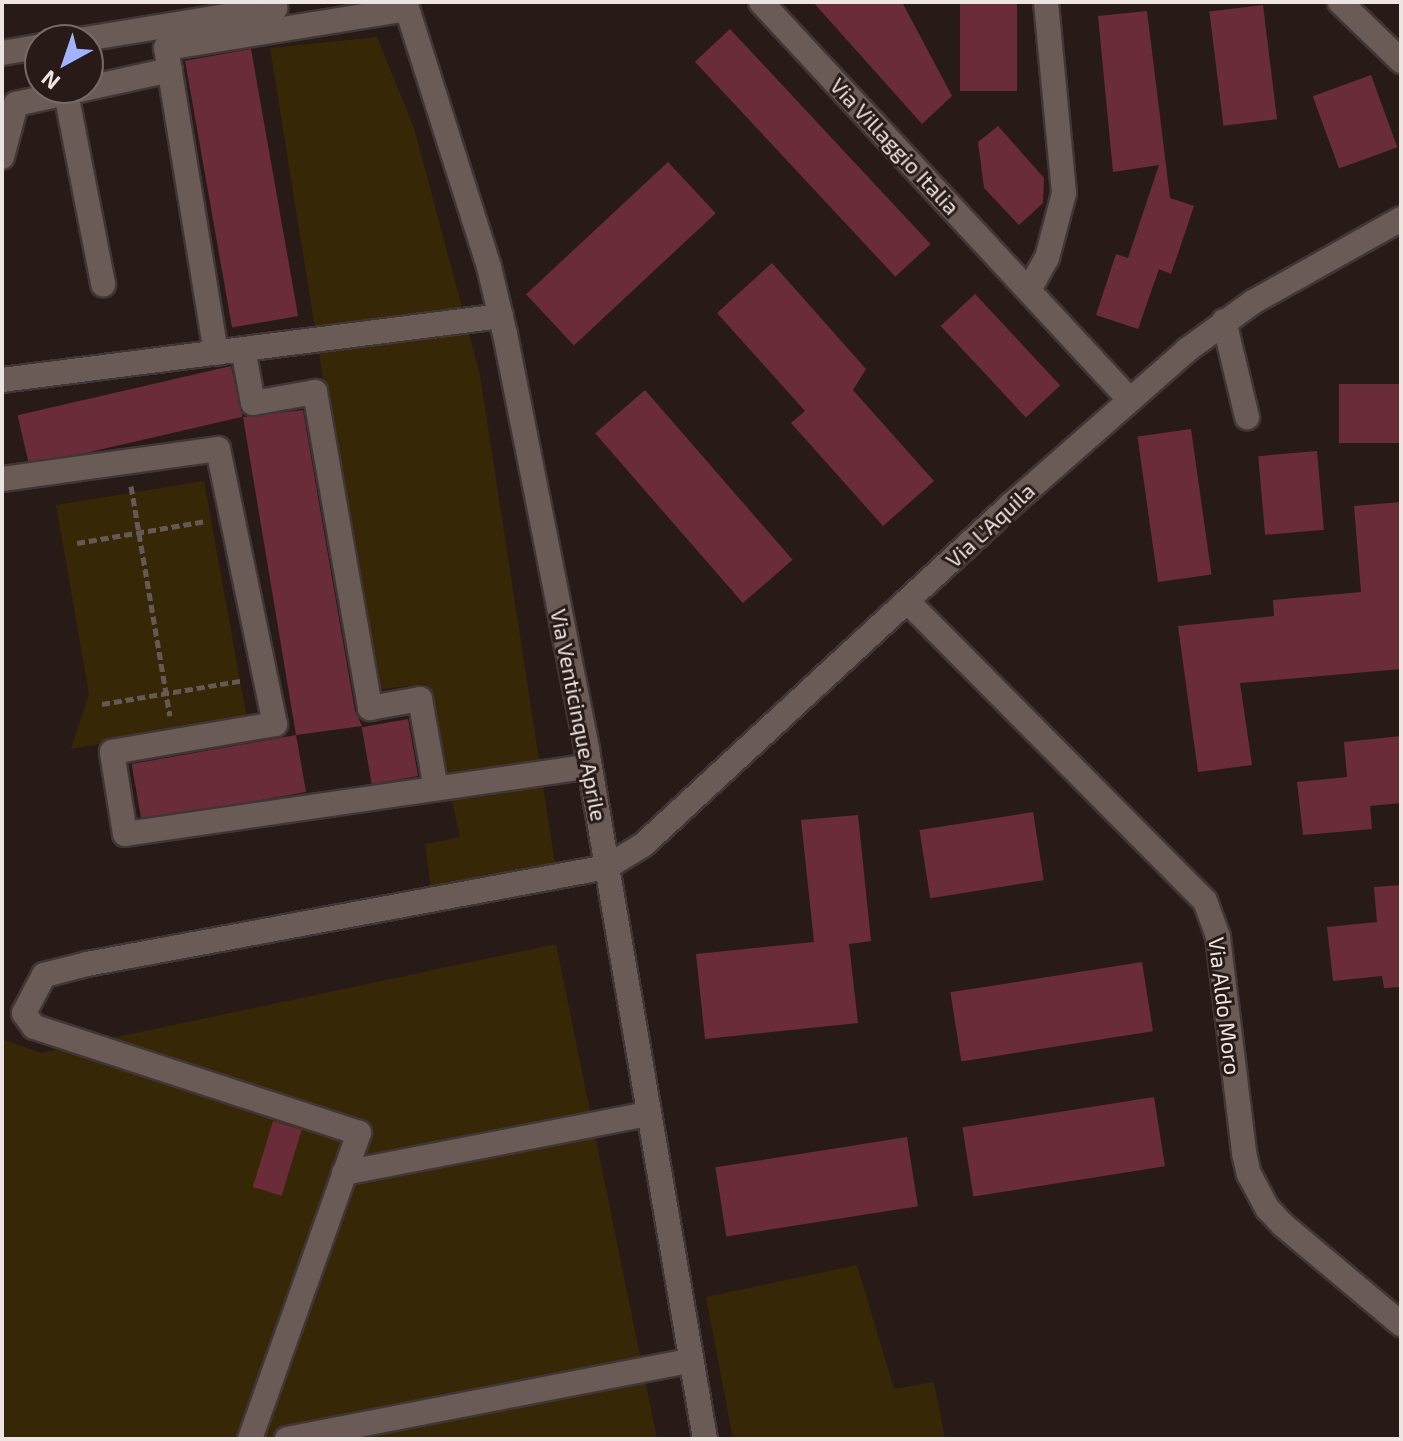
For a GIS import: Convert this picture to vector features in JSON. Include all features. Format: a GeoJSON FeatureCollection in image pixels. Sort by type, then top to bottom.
{"type":"FeatureCollection","features":[{"type":"Feature","properties":{"kind":"street","name":"Via Villaggio Italia"},"geometry":{"type":"LineString","coordinates":[[761,2],[1129,399]]}},
{"type":"Feature","properties":{"kind":"street"},"geometry":{"type":"LineString","coordinates":[[1029,290],[1047,258],[1064,193],[1046,2]]}},
{"type":"Feature","properties":{"kind":"street"},"geometry":{"type":"LineString","coordinates":[[1340,2],[1401,61]]}},
{"type":"Feature","properties":{"kind":"street"},"geometry":{"type":"LineString","coordinates":[[104,36],[274,5]]}},
{"type":"Feature","properties":{"kind":"street"},"geometry":{"type":"LineString","coordinates":[[216,353],[166,48],[406,6]]}},
{"type":"Feature","properties":{"kind":"street","name":"Via Venticinque Aprile"},"geometry":{"type":"LineString","coordinates":[[406,6],[489,267],[501,316],[589,766],[705,1439]]}},
{"type":"Feature","properties":{"kind":"street"},"geometry":{"type":"LineString","coordinates":[[2,53],[24,49]]}},
{"type":"Feature","properties":{"kind":"street"},"geometry":{"type":"LineString","coordinates":[[104,85],[170,70]]}},
{"type":"Feature","properties":{"kind":"street"},"geometry":{"type":"LineString","coordinates":[[2,157],[16,104],[24,102]]}},
{"type":"Feature","properties":{"kind":"street"},"geometry":{"type":"LineString","coordinates":[[82,104],[103,284]]}},
{"type":"Feature","properties":{"kind":"street","name":"Via L'Aquila"},"geometry":{"type":"LineString","coordinates":[[607,867],[643,845],[1129,399],[1224,321],[1400,223]]}},
{"type":"Feature","properties":{"kind":"street"},"geometry":{"type":"LineString","coordinates":[[2,380],[501,316]]}},
{"type":"Feature","properties":{"kind":"street"},"geometry":{"type":"LineString","coordinates":[[1224,321],[1247,417]]}},
{"type":"Feature","properties":{"kind":"street"},"geometry":{"type":"LineString","coordinates":[[243,349],[253,403],[315,392],[370,708],[420,699],[436,789]]}},
{"type":"Feature","properties":{"kind":"street"},"geometry":{"type":"LineString","coordinates":[[2,479],[218,449],[275,724],[112,752],[125,834],[589,766]]}},
{"type":"Feature","properties":{"kind":"street","name":"Via Aldo Moro"},"geometry":{"type":"LineString","coordinates":[[908,602],[1205,901],[1218,937],[1244,1153],[1254,1184],[1268,1209],[1283,1225],[1401,1324]]}},
{"type":"Feature","properties":{"kind":"street"},"geometry":{"type":"LineString","coordinates":[[250,1439],[359,1133],[34,1027],[24,1013],[31,994],[44,975],[87,964],[607,867]]}},
{"type":"Feature","properties":{"kind":"street"},"geometry":{"type":"LineString","coordinates":[[344,1173],[647,1114]]}},
{"type":"Feature","properties":{"kind":"street"},"geometry":{"type":"LineString","coordinates":[[287,1439],[690,1361]]}},
{"type":"Feature","properties":{"kind":"path"},"geometry":{"type":"LineString","coordinates":[[127,462],[174,741]]}},
{"type":"Feature","properties":{"kind":"path"},"geometry":{"type":"LineString","coordinates":[[77,543],[232,516]]}},
{"type":"Feature","properties":{"kind":"path"},"geometry":{"type":"LineString","coordinates":[[102,704],[265,677]]}},
{"type":"Feature","properties":{"kind":"shaded area"},"geometry":{"type":"Polygon","coordinates":[[[377,37],[414,128],[480,375],[555,864],[431,888],[425,844],[460,837],[426,684],[373,690],[270,48],[377,37]]]}},
{"type":"Feature","properties":{"kind":"shaded area"},"geometry":{"type":"Polygon","coordinates":[[[204,481],[247,719],[71,749],[89,694],[56,505],[204,481]]]}},
{"type":"Feature","properties":{"kind":"shaded area"},"geometry":{"type":"Polygon","coordinates":[[[556,944],[657,1439],[2,1439],[2,1039],[41,1053],[556,944]]]}},
{"type":"Feature","properties":{"kind":"shaded area"},"geometry":{"type":"Polygon","coordinates":[[[857,1265],[894,1389],[934,1382],[945,1439],[733,1439],[706,1297],[857,1265]]]}},
{"type":"Feature","properties":{"kind":"building"},"geometry":{"type":"Polygon","coordinates":[[[813,2],[902,2],[952,96],[922,124],[813,2]]]}},
{"type":"Feature","properties":{"kind":"building"},"geometry":{"type":"Polygon","coordinates":[[[960,2],[1017,2],[1017,91],[960,91],[960,2]]]}},
{"type":"Feature","properties":{"kind":"building"},"geometry":{"type":"Polygon","coordinates":[[[1263,5],[1277,119],[1223,126],[1209,12],[1263,5]]]}},
{"type":"Feature","properties":{"kind":"building"},"geometry":{"type":"Polygon","coordinates":[[[1147,11],[1170,198],[1194,206],[1171,274],[1159,269],[1138,329],[1096,315],[1116,254],[1128,258],[1159,165],[1113,172],[1098,16],[1147,11]]]}},
{"type":"Feature","properties":{"kind":"building"},"geometry":{"type":"Polygon","coordinates":[[[730,29],[931,244],[895,277],[695,62],[730,29]]]}},
{"type":"Feature","properties":{"kind":"building"},"geometry":{"type":"Polygon","coordinates":[[[251,49],[298,316],[232,328],[185,61],[251,49]]]}},
{"type":"Feature","properties":{"kind":"building"},"geometry":{"type":"Polygon","coordinates":[[[1371,75],[1397,147],[1339,169],[1313,96],[1371,75]]]}},
{"type":"Feature","properties":{"kind":"building"},"geometry":{"type":"Polygon","coordinates":[[[998,126],[1044,178],[1043,203],[1019,225],[984,188],[978,142],[998,126]]]}},
{"type":"Feature","properties":{"kind":"building"},"geometry":{"type":"Polygon","coordinates":[[[668,162],[716,213],[574,346],[526,294],[668,162]]]}},
{"type":"Feature","properties":{"kind":"building"},"geometry":{"type":"Polygon","coordinates":[[[772,263],[866,369],[853,390],[934,481],[883,526],[791,423],[805,411],[717,313],[772,263]]]}},
{"type":"Feature","properties":{"kind":"building"},"geometry":{"type":"Polygon","coordinates":[[[975,294],[1060,385],[1026,417],[941,326],[975,294]]]}},
{"type":"Feature","properties":{"kind":"building"},"geometry":{"type":"Polygon","coordinates":[[[231,366],[243,417],[29,466],[18,415],[231,366]]]}},
{"type":"Feature","properties":{"kind":"building"},"geometry":{"type":"Polygon","coordinates":[[[1339,384],[1401,384],[1401,443],[1339,443],[1339,384]]]}},
{"type":"Feature","properties":{"kind":"building"},"geometry":{"type":"Polygon","coordinates":[[[645,390],[793,560],[743,603],[595,433],[645,390]]]}},
{"type":"Feature","properties":{"kind":"building"},"geometry":{"type":"Polygon","coordinates":[[[303,410],[355,711],[362,726],[296,735],[243,417],[303,410]]]}},
{"type":"Feature","properties":{"kind":"building"},"geometry":{"type":"Polygon","coordinates":[[[1191,429],[1211,575],[1158,582],[1138,437],[1191,429]]]}},
{"type":"Feature","properties":{"kind":"building"},"geometry":{"type":"Polygon","coordinates":[[[1317,451],[1324,530],[1265,535],[1258,456],[1317,451]]]}},
{"type":"Feature","properties":{"kind":"building"},"geometry":{"type":"Polygon","coordinates":[[[1401,502],[1401,669],[1240,683],[1252,765],[1198,772],[1178,626],[1274,616],[1273,600],[1361,592],[1354,506],[1401,502]]]}},
{"type":"Feature","properties":{"kind":"building"},"geometry":{"type":"Polygon","coordinates":[[[408,719],[418,776],[372,784],[362,727],[408,719]]]}},
{"type":"Feature","properties":{"kind":"building"},"geometry":{"type":"Polygon","coordinates":[[[296,735],[306,792],[142,821],[132,764],[296,735]]]}},
{"type":"Feature","properties":{"kind":"building"},"geometry":{"type":"Polygon","coordinates":[[[1401,736],[1401,803],[1370,806],[1372,829],[1303,835],[1297,782],[1347,777],[1344,742],[1401,736]]]}},
{"type":"Feature","properties":{"kind":"building"},"geometry":{"type":"Polygon","coordinates":[[[1033,812],[1044,880],[930,898],[919,830],[1033,812]]]}},
{"type":"Feature","properties":{"kind":"building"},"geometry":{"type":"Polygon","coordinates":[[[858,815],[871,941],[849,944],[858,1023],[705,1039],[696,954],[814,942],[801,820],[858,815]]]}},
{"type":"Feature","properties":{"kind":"building"},"geometry":{"type":"Polygon","coordinates":[[[1401,885],[1401,987],[1384,988],[1382,976],[1333,981],[1327,927],[1377,922],[1374,887],[1401,885]]]}},
{"type":"Feature","properties":{"kind":"building"},"geometry":{"type":"Polygon","coordinates":[[[1142,962],[1153,1031],[961,1061],[950,992],[1142,962]]]}},
{"type":"Feature","properties":{"kind":"building"},"geometry":{"type":"Polygon","coordinates":[[[1154,1097],[1165,1166],[973,1196],[962,1127],[1154,1097]]]}},
{"type":"Feature","properties":{"kind":"building"},"geometry":{"type":"Polygon","coordinates":[[[273,1121],[302,1130],[282,1196],[253,1187],[273,1121]]]}},
{"type":"Feature","properties":{"kind":"building"},"geometry":{"type":"Polygon","coordinates":[[[907,1137],[918,1206],[726,1236],[715,1167],[907,1137]]]}}]}
